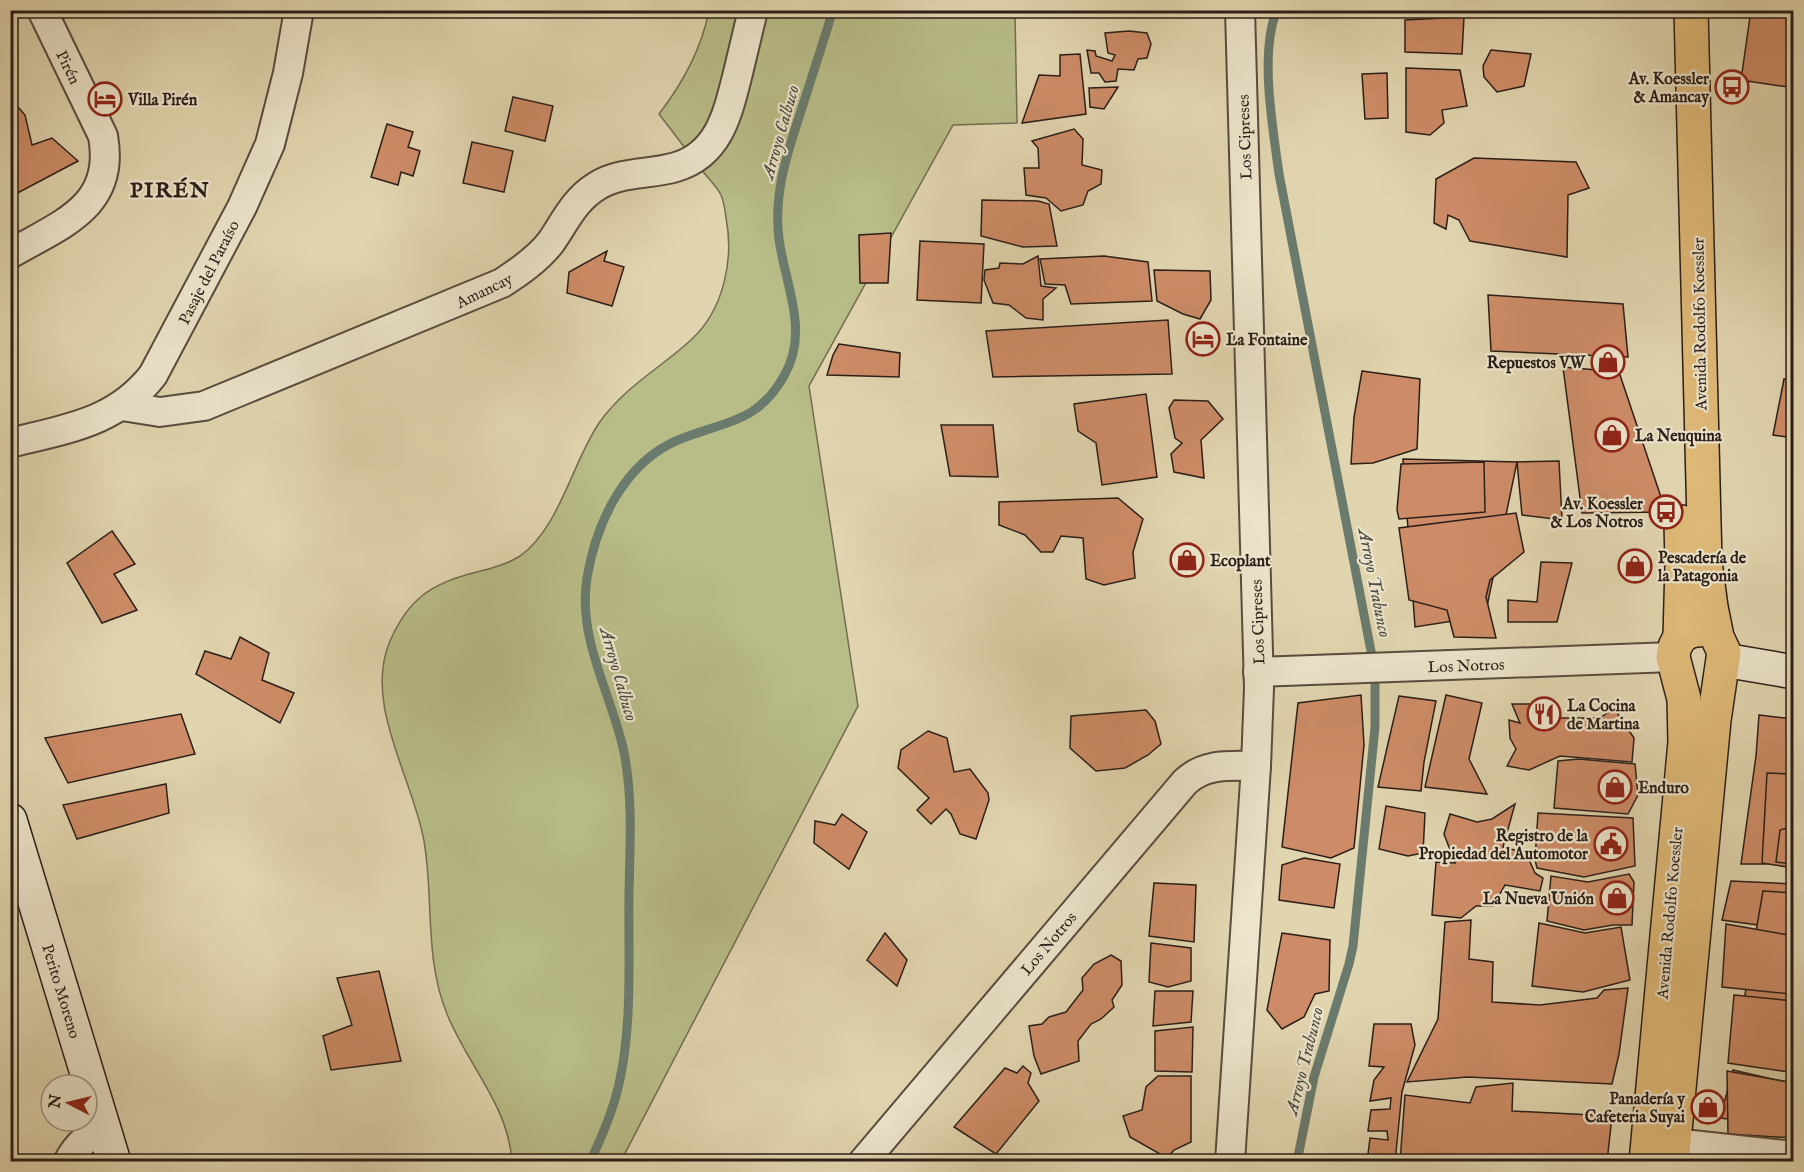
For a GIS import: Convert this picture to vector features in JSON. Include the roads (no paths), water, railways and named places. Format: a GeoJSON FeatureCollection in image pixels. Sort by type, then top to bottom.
{"type":"FeatureCollection","features":[{"type":"Feature","properties":{"kind":"main road","name":"Avenida Rodolfo Koessler"},"geometry":{"type":"LineString","coordinates":[[1646,1161],[1685,742],[1684,699],[1676,653],[1682,564],[1670,10]]}},
{"type":"Feature","properties":{"kind":"main road","name":"Avenida Rodolfo Koessler"},"geometry":{"type":"LineString","coordinates":[[1673,1152],[1720,655],[1710,607],[1705,562],[1690,10]]}},
{"type":"Feature","properties":{"kind":"main road"},"geometry":{"type":"LineString","coordinates":[[1720,655],[1709,679],[1693,681],[1685,677],[1676,653],[1694,630],[1702,630],[1720,655],[1794,672]]}},
{"type":"Feature","properties":{"kind":"main road","name":"Perito Moreno"},"geometry":{"type":"LineString","coordinates":[[10,820],[114,1161]]}},
{"type":"Feature","properties":{"kind":"street","name":"Pirén"},"geometry":{"type":"LineString","coordinates":[[10,254],[82,211],[92,200],[100,185],[104,169],[106,152],[103,136],[42,10]]}},
{"type":"Feature","properties":{"kind":"street","name":"Pasaje del Paraíso"},"geometry":{"type":"LineString","coordinates":[[10,443],[91,422],[122,406],[144,386],[162,361],[256,177],[270,144],[279,111],[299,10]]}},
{"type":"Feature","properties":{"kind":"street","name":"Amancay"},"geometry":{"type":"LineString","coordinates":[[122,406],[160,412],[204,406],[502,283],[535,259],[550,243],[583,196],[597,186],[614,178],[678,166],[705,152],[715,139],[726,116],[753,10]]}},
{"type":"Feature","properties":{"kind":"street","name":"Los Cipreses"},"geometry":{"type":"LineString","coordinates":[[1230,1161],[1256,766],[1258,672],[1240,10]]}},
{"type":"Feature","properties":{"kind":"street","name":"Los Notros"},"geometry":{"type":"LineString","coordinates":[[1258,672],[1392,668],[1676,653]]}},
{"type":"Feature","properties":{"kind":"street","name":"Los Notros"},"geometry":{"type":"LineString","coordinates":[[863,1161],[1185,782],[1191,776],[1208,768],[1256,766]]}},
{"type":"Feature","properties":{"kind":"street"},"geometry":{"type":"LineString","coordinates":[[68,1161],[81,1143],[104,1129]]}},
{"type":"Feature","properties":{"kind":"street"},"geometry":{"type":"LineString","coordinates":[[1673,1152],[1794,1156]]}},
{"type":"Feature","properties":{"kind":"waterway","name":"Arroyo Calbuco"},"geometry":{"type":"LineString","coordinates":[[590,1162],[614,1104],[626,1037],[629,988],[630,840],[629,787],[624,752],[597,666],[587,623],[585,601],[591,557],[597,536],[616,497],[642,464],[659,450],[678,440],[725,424],[751,412],[763,404],[784,376],[795,342],[795,325],[794,308],[779,239],[780,189],[792,140],[833,10]]}},
{"type":"Feature","properties":{"kind":"waterway","name":"Arroyo Trabunco"},"geometry":{"type":"LineString","coordinates":[[1277,10],[1269,47],[1268,69],[1279,174],[1371,651],[1375,684],[1375,727],[1353,946],[1314,1077],[1297,1162]]}},
{"type":"Feature","properties":{"kind":"place","name":"Av. Koessler & Amancay"},"geometry":{"type":"Point","coordinates":[1732,87]}},
{"type":"Feature","properties":{"kind":"place","name":"Villa Pirén"},"geometry":{"type":"Point","coordinates":[105,99]}},
{"type":"Feature","properties":{"kind":"place","name":"La Fontaine"},"geometry":{"type":"Point","coordinates":[1203,339]}},
{"type":"Feature","properties":{"kind":"place","name":"Repuestos VW"},"geometry":{"type":"Point","coordinates":[1608,362]}},
{"type":"Feature","properties":{"kind":"place","name":"La Neuquina"},"geometry":{"type":"Point","coordinates":[1612,435]}},
{"type":"Feature","properties":{"kind":"place","name":"Av. Koessler & Los Notros"},"geometry":{"type":"Point","coordinates":[1666,512]}},
{"type":"Feature","properties":{"kind":"place","name":"Ecoplant"},"geometry":{"type":"Point","coordinates":[1187,560]}},
{"type":"Feature","properties":{"kind":"place","name":"Pescadería de la Patagonia"},"geometry":{"type":"Point","coordinates":[1635,566]}},
{"type":"Feature","properties":{"kind":"place","name":"La Cocina de Martina"},"geometry":{"type":"Point","coordinates":[1544,714]}},
{"type":"Feature","properties":{"kind":"place","name":"Enduro"},"geometry":{"type":"Point","coordinates":[1615,787]}},
{"type":"Feature","properties":{"kind":"place","name":"Registro de la Propiedad del Automotor"},"geometry":{"type":"Point","coordinates":[1611,844]}},
{"type":"Feature","properties":{"kind":"place","name":"La Nueva Unión"},"geometry":{"type":"Point","coordinates":[1617,898]}},
{"type":"Feature","properties":{"kind":"place","name":"Panadería y Cafeteria Suyai"},"geometry":{"type":"Point","coordinates":[1708,1107]}},
{"type":"Feature","properties":{"kind":"district","name":"PIRÉN"},"geometry":{"type":"Point","coordinates":[170,189]}}]}
